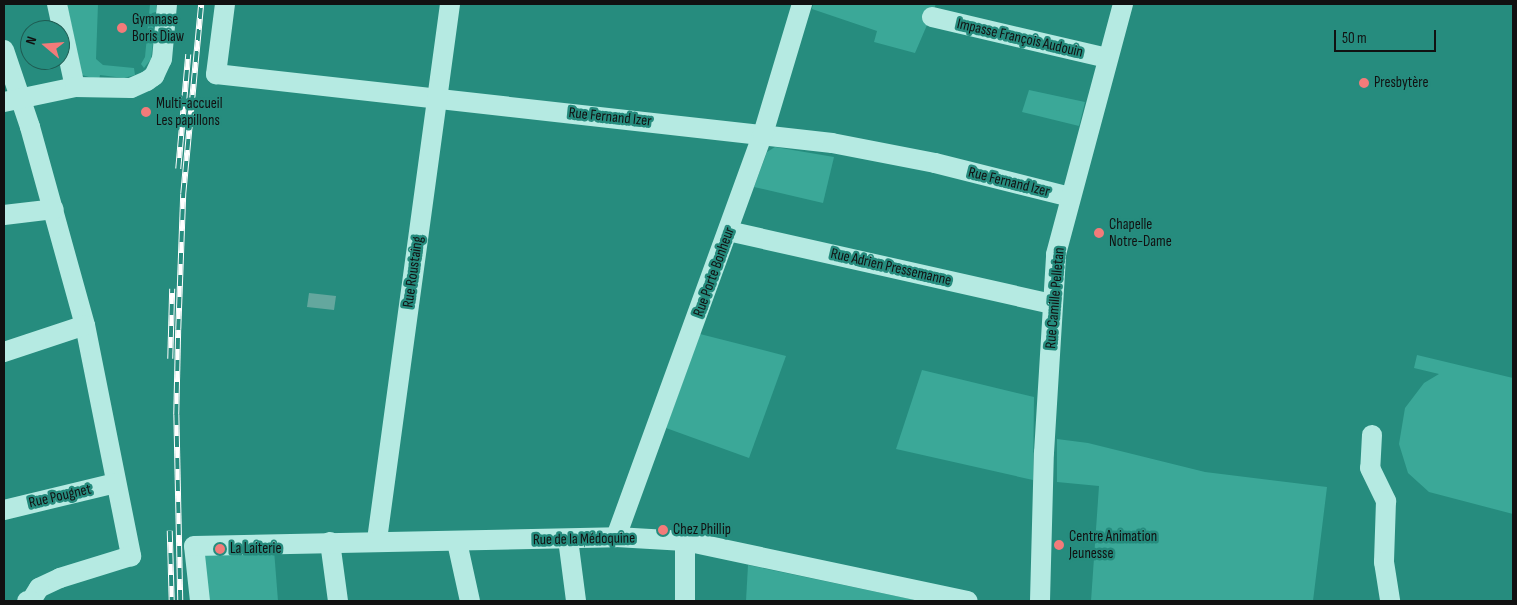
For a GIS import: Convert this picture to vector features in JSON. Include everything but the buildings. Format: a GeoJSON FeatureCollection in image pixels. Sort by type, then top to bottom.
{"type":"FeatureCollection","features":[{"type":"Feature","properties":{"kind":"street"},"geometry":{"type":"LineString","coordinates":[[58,4],[75,87]]}},
{"type":"Feature","properties":{"kind":"street"},"geometry":{"type":"LineString","coordinates":[[12,100],[75,87],[131,88],[154,76],[164,52],[167,4]]}},
{"type":"Feature","properties":{"kind":"street","name":"Rue Fernand Izer"},"geometry":{"type":"LineString","coordinates":[[224,4],[216,74],[763,134],[874,150],[1070,197]]}},
{"type":"Feature","properties":{"kind":"street","name":"Rue Roustaing"},"geometry":{"type":"LineString","coordinates":[[377,540],[450,4]]}},
{"type":"Feature","properties":{"kind":"street","name":"Rue Porte Bonheur"},"geometry":{"type":"LineString","coordinates":[[616,536],[763,134],[802,4]]}},
{"type":"Feature","properties":{"kind":"street","name":"Rue Camille Pelletan"},"geometry":{"type":"LineString","coordinates":[[1040,601],[1044,453],[1056,254],[1123,4]]}},
{"type":"Feature","properties":{"kind":"street","name":"Impasse François Audouin"},"geometry":{"type":"LineString","coordinates":[[932,17],[1107,58]]}},
{"type":"Feature","properties":{"kind":"street"},"geometry":{"type":"LineString","coordinates":[[4,50],[12,100],[54,209],[85,325],[132,556],[60,578],[39,588],[31,601],[27,601]]}},
{"type":"Feature","properties":{"kind":"street"},"geometry":{"type":"LineString","coordinates":[[4,215],[54,209]]}},
{"type":"Feature","properties":{"kind":"street","name":"Rue Adrien Pressemanne"},"geometry":{"type":"LineString","coordinates":[[728,231],[1053,304]]}},
{"type":"Feature","properties":{"kind":"street"},"geometry":{"type":"LineString","coordinates":[[4,352],[85,325]]}},
{"type":"Feature","properties":{"kind":"street"},"geometry":{"type":"LineString","coordinates":[[1372,435],[1370,468],[1386,501],[1384,562],[1390,601]]}},
{"type":"Feature","properties":{"kind":"street","name":"Rue Pougnet"},"geometry":{"type":"LineString","coordinates":[[4,510],[116,483]]}},
{"type":"Feature","properties":{"kind":"street","name":"Rue de la Médoquine"},"geometry":{"type":"LineString","coordinates":[[200,601],[194,546],[377,540],[457,542],[616,536],[685,541],[968,601]]}},
{"type":"Feature","properties":{"kind":"street"},"geometry":{"type":"LineString","coordinates":[[568,539],[576,601]]}},
{"type":"Feature","properties":{"kind":"street"},"geometry":{"type":"LineString","coordinates":[[685,541],[685,601]]}},
{"type":"Feature","properties":{"kind":"street"},"geometry":{"type":"LineString","coordinates":[[330,542],[338,601]]}},
{"type":"Feature","properties":{"kind":"street"},"geometry":{"type":"LineString","coordinates":[[457,542],[470,601]]}},
{"type":"Feature","properties":{"kind":"green space"},"geometry":{"type":"Polygon","coordinates":[[[67,4],[98,4],[96,59],[103,65],[134,68],[135,75],[124,78],[100,75],[99,80],[82,75],[67,4]]]}},
{"type":"Feature","properties":{"kind":"green space"},"geometry":{"type":"Polygon","coordinates":[[[150,4],[156,4],[156,12],[152,13],[154,35],[150,41],[153,42],[151,59],[144,68],[141,64],[145,57],[150,4]]]}},
{"type":"Feature","properties":{"kind":"green space"},"geometry":{"type":"Polygon","coordinates":[[[813,4],[936,4],[915,53],[874,42],[877,31],[812,9],[813,4]]]}},
{"type":"Feature","properties":{"kind":"green space"},"geometry":{"type":"Polygon","coordinates":[[[1029,90],[1085,102],[1079,126],[1022,112],[1029,90]]]}},
{"type":"Feature","properties":{"kind":"green space"},"geometry":{"type":"Polygon","coordinates":[[[775,147],[834,157],[823,203],[754,187],[767,152],[775,147]]]}},
{"type":"Feature","properties":{"kind":"green space"},"geometry":{"type":"Polygon","coordinates":[[[700,334],[786,356],[749,458],[666,428],[700,334]]]}},
{"type":"Feature","properties":{"kind":"green space"},"geometry":{"type":"Polygon","coordinates":[[[1417,355],[1513,378],[1513,514],[1429,492],[1408,473],[1399,444],[1405,408],[1424,383],[1439,374],[1414,368],[1417,355]]]}},
{"type":"Feature","properties":{"kind":"green space"},"geometry":{"type":"Polygon","coordinates":[[[922,370],[1034,397],[1033,480],[896,449],[922,370]]]}},
{"type":"Feature","properties":{"kind":"green space"},"geometry":{"type":"Polygon","coordinates":[[[1057,439],[1088,443],[1205,472],[1327,487],[1313,601],[1091,601],[1099,486],[1057,482],[1057,439]]]}},
{"type":"Feature","properties":{"kind":"green space"},"geometry":{"type":"Polygon","coordinates":[[[274,550],[278,601],[207,601],[202,553],[274,550]]]}},
{"type":"Feature","properties":{"kind":"green space"},"geometry":{"type":"Polygon","coordinates":[[[748,565],[920,601],[746,601],[748,565]]]}},
{"type":"Feature","properties":{"kind":"water"},"geometry":{"type":"Polygon","coordinates":[[[309,293],[336,296],[334,310],[307,307],[309,293]]]}},
{"type":"Feature","properties":{"kind":"railway"},"geometry":{"type":"LineString","coordinates":[[180,601],[176,415],[178,330],[183,194],[201,4]]}},
{"type":"Feature","properties":{"kind":"railway"},"geometry":{"type":"LineString","coordinates":[[178,169],[188,54]]}},
{"type":"Feature","properties":{"kind":"railway"},"geometry":{"type":"LineString","coordinates":[[170,359],[172,289]]}},
{"type":"Feature","properties":{"kind":"railway"},"geometry":{"type":"LineString","coordinates":[[170,531],[172,601]]}},
{"type":"Feature","properties":{"kind":"place","name":"Gymnase Boris Diaw"},"geometry":{"type":"Point","coordinates":[122,28]}},
{"type":"Feature","properties":{"kind":"place","name":"Presbytère"},"geometry":{"type":"Point","coordinates":[1364,83]}},
{"type":"Feature","properties":{"kind":"place","name":"Multi-accueil Les papillons"},"geometry":{"type":"Point","coordinates":[146,112]}},
{"type":"Feature","properties":{"kind":"place","name":"Chapelle Notre-Dame"},"geometry":{"type":"Point","coordinates":[1099,233]}},
{"type":"Feature","properties":{"kind":"place","name":"Chez Phillip"},"geometry":{"type":"Point","coordinates":[663,530]}},
{"type":"Feature","properties":{"kind":"place","name":"Centre Animation Jeunesse"},"geometry":{"type":"Point","coordinates":[1059,545]}},
{"type":"Feature","properties":{"kind":"place","name":"La Laiterie"},"geometry":{"type":"Point","coordinates":[220,549]}}]}
